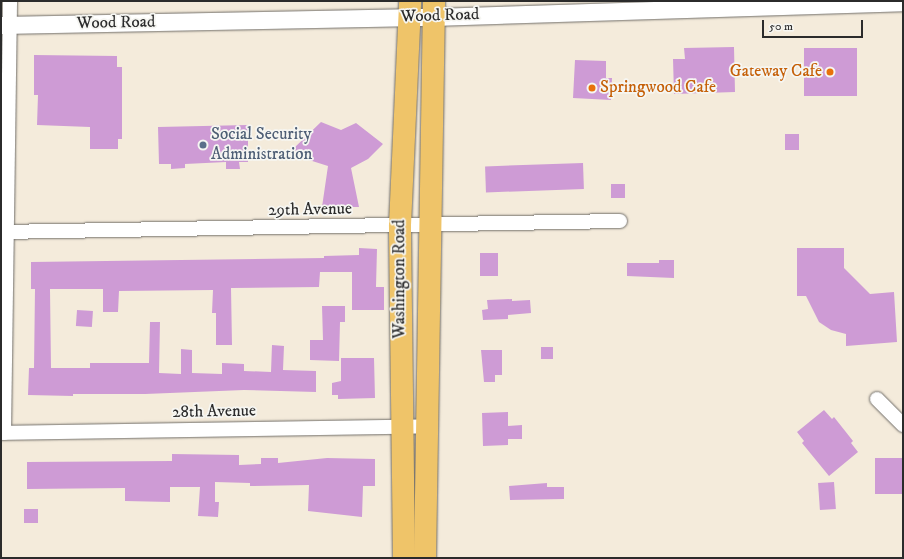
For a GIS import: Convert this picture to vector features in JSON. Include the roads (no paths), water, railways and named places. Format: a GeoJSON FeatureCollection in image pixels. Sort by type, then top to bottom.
{"type":"FeatureCollection","features":[{"type":"Feature","properties":{"kind":"main road","name":"Washington Road"},"geometry":{"type":"LineString","coordinates":[[404,558],[400,426],[400,225],[410,9]]}},
{"type":"Feature","properties":{"kind":"main road","name":"Washington Road"},"geometry":{"type":"LineString","coordinates":[[425,558],[434,9]]}},
{"type":"Feature","properties":{"kind":"street"},"geometry":{"type":"LineString","coordinates":[[3,433],[5,25],[10,1]]}},
{"type":"Feature","properties":{"kind":"street","name":"Wood Road"},"geometry":{"type":"LineString","coordinates":[[5,25],[410,9],[903,2]]}},
{"type":"Feature","properties":{"kind":"street","name":"29th Avenue"},"geometry":{"type":"LineString","coordinates":[[3,232],[620,221]]}},
{"type":"Feature","properties":{"kind":"street"},"geometry":{"type":"LineString","coordinates":[[877,399],[903,425]]}},
{"type":"Feature","properties":{"kind":"street","name":"28th Avenue"},"geometry":{"type":"LineString","coordinates":[[3,433],[427,426]]}},
{"type":"Feature","properties":{"kind":"place","name":"Gateway Cafe"},"geometry":{"type":"Point","coordinates":[830,72]}},
{"type":"Feature","properties":{"kind":"place","name":"Springwood Cafe"},"geometry":{"type":"Point","coordinates":[592,88]}},
{"type":"Feature","properties":{"kind":"place","name":"Social Security Administration"},"geometry":{"type":"Point","coordinates":[203,145]}}]}
